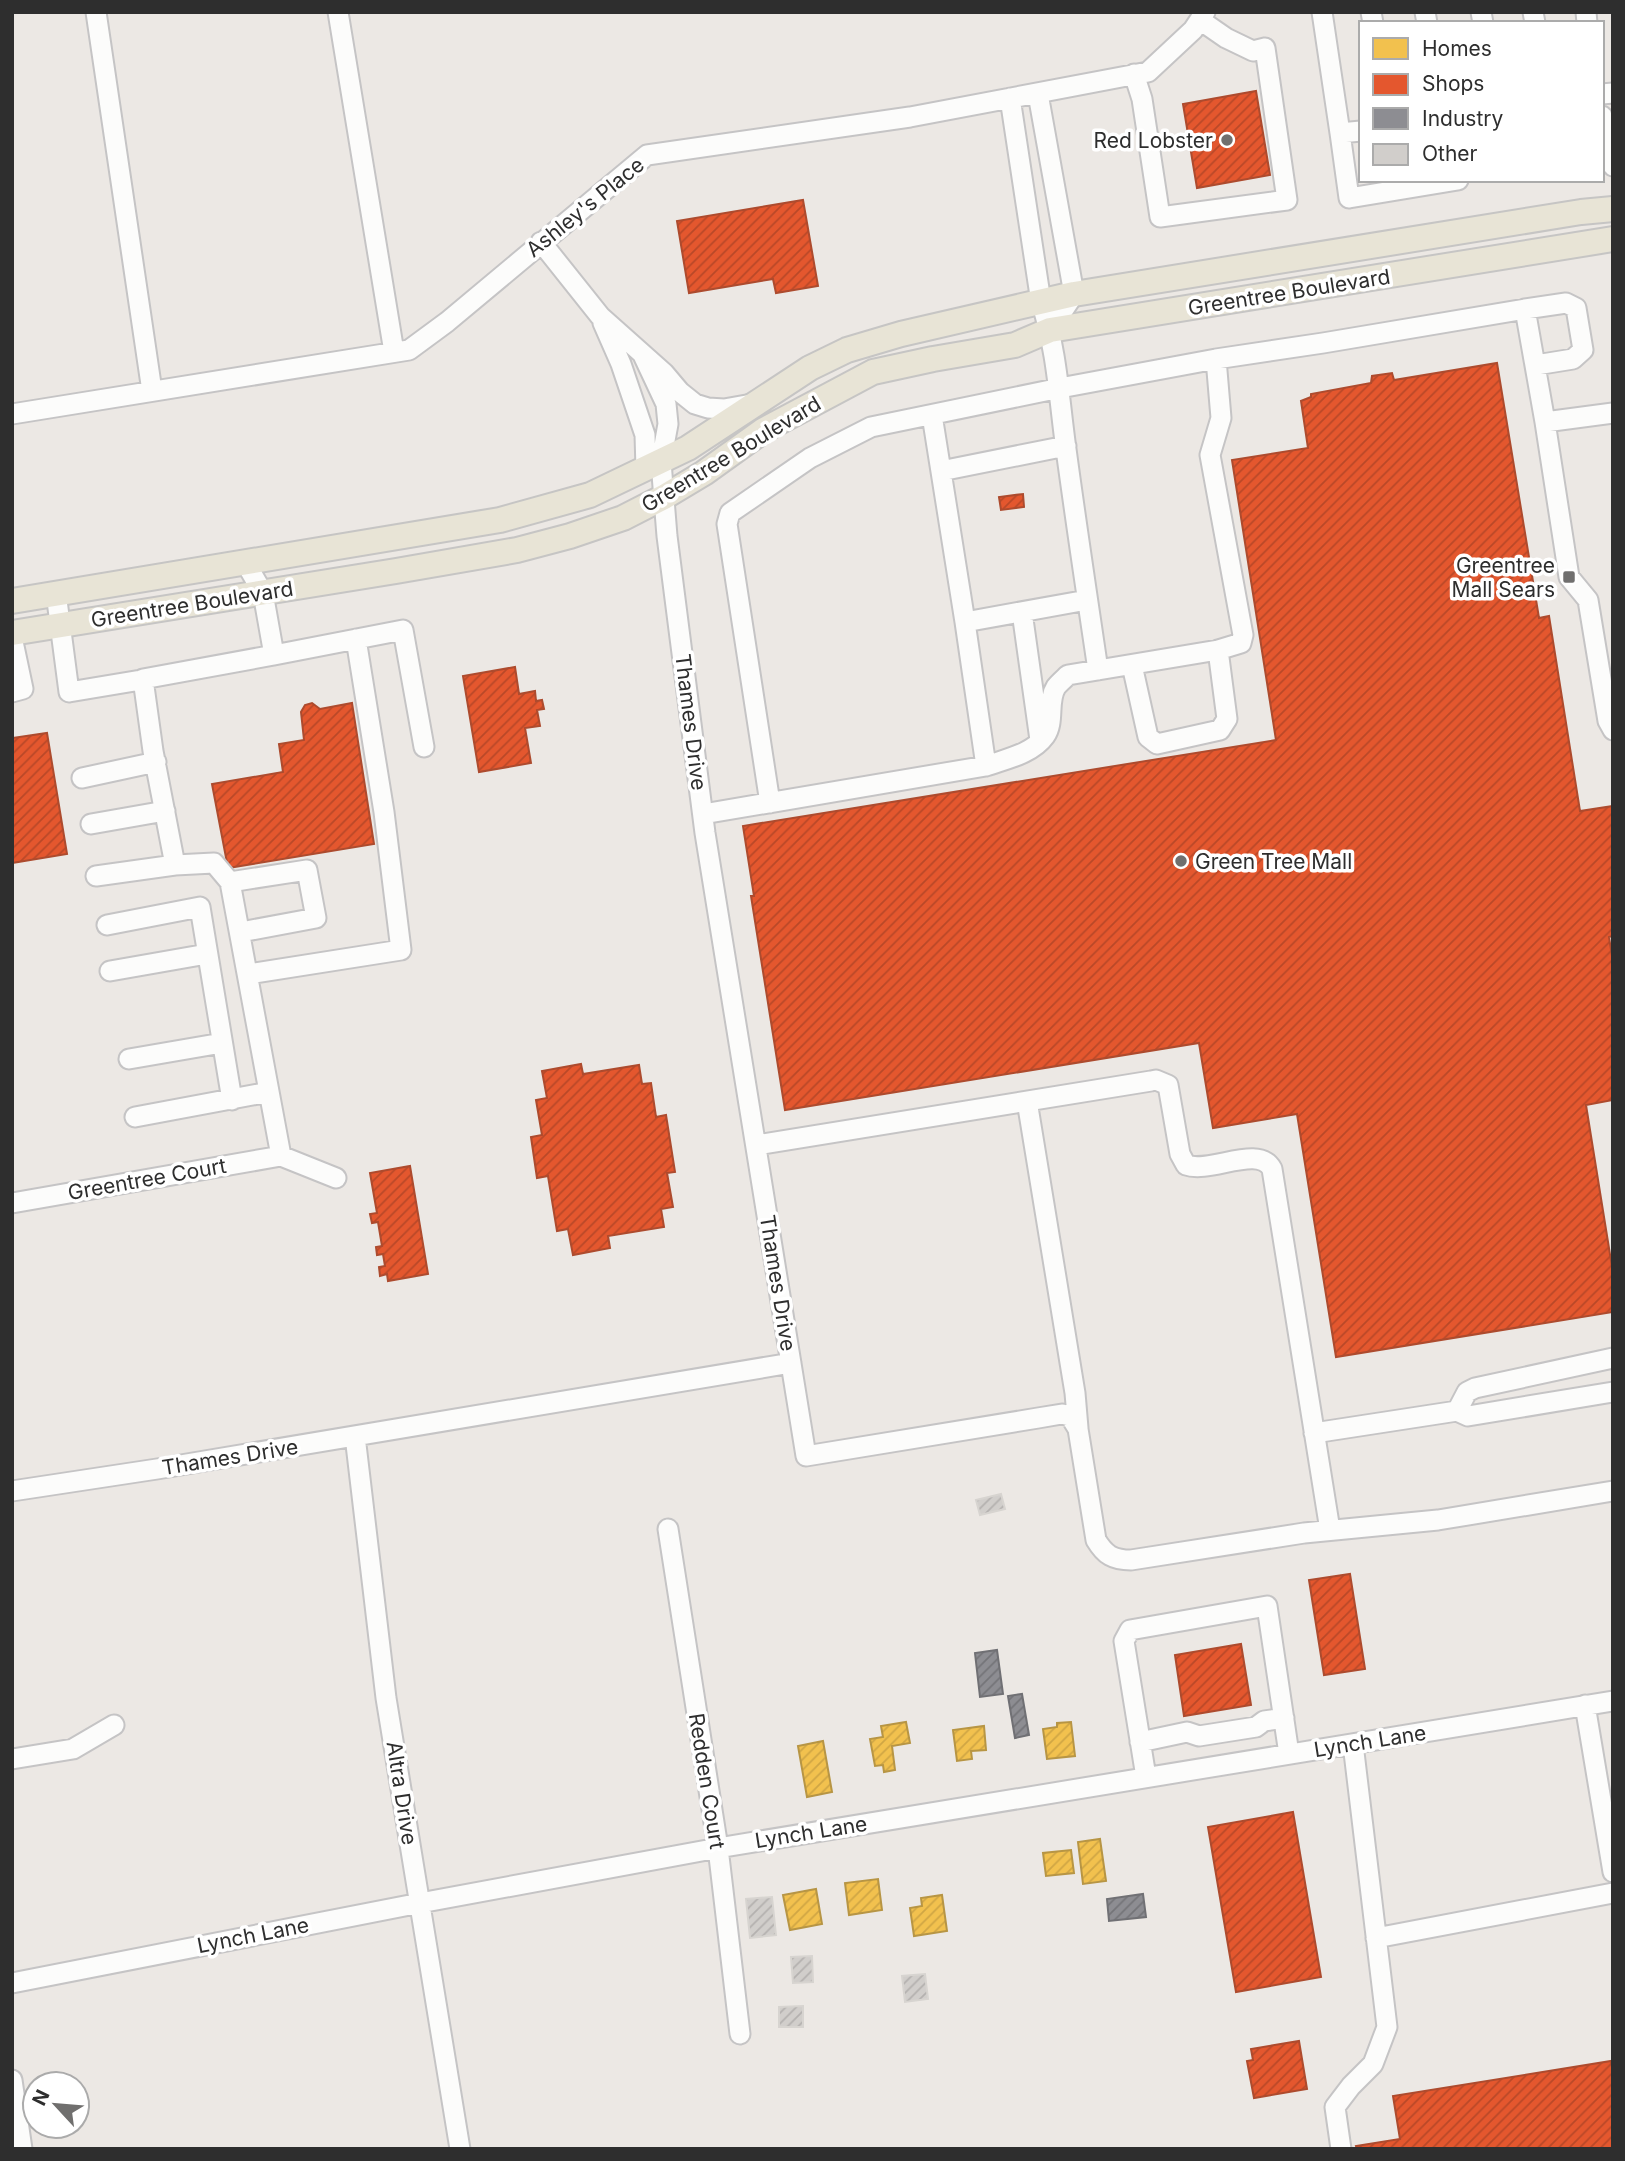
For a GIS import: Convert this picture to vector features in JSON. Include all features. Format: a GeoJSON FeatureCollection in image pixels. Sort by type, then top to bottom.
{"type":"FeatureCollection","features":[{"type":"Feature","properties":{"kind":"main road","name":"Greentree Boulevard"},"geometry":{"type":"LineString","coordinates":[[12,601],[500,520],[590,495],[688,448],[810,368],[846,350],[901,334],[1074,294],[1613,209]]}},
{"type":"Feature","properties":{"kind":"main road","name":"Greentree Boulevard"},"geometry":{"type":"LineString","coordinates":[[12,635],[517,550],[570,536],[623,518],[664,497],[704,473],[764,430],[873,372],[1015,345],[1050,330],[1613,239]]}},
{"type":"Feature","properties":{"kind":"street"},"geometry":{"type":"LineString","coordinates":[[96,12],[152,391]]}},
{"type":"Feature","properties":{"kind":"street"},"geometry":{"type":"LineString","coordinates":[[338,12],[394,352]]}},
{"type":"Feature","properties":{"kind":"street"},"geometry":{"type":"LineString","coordinates":[[1322,12],[1349,198],[1398,185],[1438,182]]}},
{"type":"Feature","properties":{"kind":"street"},"geometry":{"type":"LineString","coordinates":[[1134,74],[1142,99],[1160,217],[1287,200],[1265,48],[1253,51],[1226,38],[1202,16]]}},
{"type":"Feature","properties":{"kind":"street","name":"Ashley's Place"},"geometry":{"type":"LineString","coordinates":[[12,414],[409,350],[447,322],[647,155],[910,117],[1148,72],[1193,30],[1202,16]]}},
{"type":"Feature","properties":{"kind":"street"},"geometry":{"type":"LineString","coordinates":[[1038,94],[1074,294],[1050,330]]}},
{"type":"Feature","properties":{"kind":"street"},"geometry":{"type":"LineString","coordinates":[[1010,98],[1041,302],[1050,330],[1060,388],[1098,670]]}},
{"type":"Feature","properties":{"kind":"street"},"geometry":{"type":"LineString","coordinates":[[1604,125],[1613,166]]}},
{"type":"Feature","properties":{"kind":"street"},"geometry":{"type":"LineString","coordinates":[[1340,133],[1359,131]]}},
{"type":"Feature","properties":{"kind":"street"},"geometry":{"type":"LineString","coordinates":[[541,242],[600,316],[695,404],[724,409],[756,404]]}},
{"type":"Feature","properties":{"kind":"street"},"geometry":{"type":"LineString","coordinates":[[770,803],[727,524],[730,513],[810,458],[871,428],[1060,388],[1216,359],[1525,309],[1566,303],[1576,308],[1583,350],[1573,359],[1536,365]]}},
{"type":"Feature","properties":{"kind":"street"},"geometry":{"type":"LineString","coordinates":[[1525,309],[1569,577],[1588,600],[1608,721],[1613,730]]}},
{"type":"Feature","properties":{"kind":"street"},"geometry":{"type":"LineString","coordinates":[[600,316],[621,364],[653,466]]}},
{"type":"Feature","properties":{"kind":"street"},"geometry":{"type":"LineString","coordinates":[[643,355],[666,404],[668,424],[653,466]]}},
{"type":"Feature","properties":{"kind":"street"},"geometry":{"type":"LineString","coordinates":[[703,814],[986,766],[1026,752],[1045,736],[1056,687],[1068,675],[1218,650],[1241,643],[1243,635],[1210,455],[1221,418],[1216,359]]}},
{"type":"Feature","properties":{"kind":"street"},"geometry":{"type":"LineString","coordinates":[[1545,422],[1613,413]]}},
{"type":"Feature","properties":{"kind":"street"},"geometry":{"type":"LineString","coordinates":[[932,415],[986,766]]}},
{"type":"Feature","properties":{"kind":"street"},"geometry":{"type":"LineString","coordinates":[[941,471],[1066,446]]}},
{"type":"Feature","properties":{"kind":"street","name":"Thames Drive"},"geometry":{"type":"LineString","coordinates":[[12,1491],[791,1363],[703,814],[664,497],[653,466]]}},
{"type":"Feature","properties":{"kind":"street"},"geometry":{"type":"LineString","coordinates":[[245,562],[262,593],[274,655]]}},
{"type":"Feature","properties":{"kind":"street"},"geometry":{"type":"LineString","coordinates":[[56,593],[69,692],[403,630],[424,747]]}},
{"type":"Feature","properties":{"kind":"street"},"geometry":{"type":"LineString","coordinates":[[965,621],[1087,600]]}},
{"type":"Feature","properties":{"kind":"street"},"geometry":{"type":"LineString","coordinates":[[1022,612],[1041,740]]}},
{"type":"Feature","properties":{"kind":"street"},"geometry":{"type":"LineString","coordinates":[[12,635],[23,689],[12,692]]}},
{"type":"Feature","properties":{"kind":"street"},"geometry":{"type":"LineString","coordinates":[[248,974],[401,950],[384,812],[356,639]]}},
{"type":"Feature","properties":{"kind":"street"},"geometry":{"type":"LineString","coordinates":[[1132,665],[1148,737],[1157,744],[1220,730],[1227,719],[1218,650]]}},
{"type":"Feature","properties":{"kind":"street"},"geometry":{"type":"LineString","coordinates":[[148,679],[143,680],[175,865]]}},
{"type":"Feature","properties":{"kind":"street"},"geometry":{"type":"LineString","coordinates":[[82,778],[156,762]]}},
{"type":"Feature","properties":{"kind":"street"},"geometry":{"type":"LineString","coordinates":[[91,824],[164,811]]}},
{"type":"Feature","properties":{"kind":"street"},"geometry":{"type":"LineString","coordinates":[[96,876],[175,865],[214,863],[230,882],[281,1156],[336,1178]]}},
{"type":"Feature","properties":{"kind":"street"},"geometry":{"type":"LineString","coordinates":[[230,882],[307,870],[316,918],[241,932]]}},
{"type":"Feature","properties":{"kind":"street"},"geometry":{"type":"LineString","coordinates":[[107,925],[200,907],[232,1100]]}},
{"type":"Feature","properties":{"kind":"street"},"geometry":{"type":"LineString","coordinates":[[110,971],[207,954]]}},
{"type":"Feature","properties":{"kind":"street"},"geometry":{"type":"LineString","coordinates":[[129,1059],[222,1043]]}},
{"type":"Feature","properties":{"kind":"street"},"geometry":{"type":"LineString","coordinates":[[756,1145],[1151,1081],[1168,1085],[1180,1154],[1186,1165],[1201,1167],[1256,1158],[1270,1165],[1330,1530]]}},
{"type":"Feature","properties":{"kind":"street"},"geometry":{"type":"LineString","coordinates":[[135,1117],[269,1092]]}},
{"type":"Feature","properties":{"kind":"street"},"geometry":{"type":"LineString","coordinates":[[1027,1101],[1096,1540],[1104,1553],[1118,1560],[1146,1559],[1330,1530],[1438,1520],[1613,1491]]}},
{"type":"Feature","properties":{"kind":"street","name":"Greentree Court"},"geometry":{"type":"LineString","coordinates":[[12,1203],[281,1156]]}},
{"type":"Feature","properties":{"kind":"street"},"geometry":{"type":"LineString","coordinates":[[1457,1411],[1468,1392],[1475,1388],[1613,1358]]}},
{"type":"Feature","properties":{"kind":"street"},"geometry":{"type":"LineString","coordinates":[[791,1363],[806,1456],[1062,1414],[1070,1416],[1078,1429]]}},
{"type":"Feature","properties":{"kind":"street"},"geometry":{"type":"LineString","coordinates":[[1314,1433],[1457,1411],[1468,1416],[1613,1392]]}},
{"type":"Feature","properties":{"kind":"street","name":"Altra Drive"},"geometry":{"type":"LineString","coordinates":[[355,1436],[386,1698],[460,2149]]}},
{"type":"Feature","properties":{"kind":"street","name":"Redden Court"},"geometry":{"type":"LineString","coordinates":[[668,1529],[718,1848],[740,2034]]}},
{"type":"Feature","properties":{"kind":"street"},"geometry":{"type":"LineString","coordinates":[[1146,1777],[1124,1641],[1130,1630],[1267,1606],[1289,1754]]}},
{"type":"Feature","properties":{"kind":"street","name":"Lynch Lane"},"geometry":{"type":"LineString","coordinates":[[12,1983],[718,1848],[1613,1701]]}},
{"type":"Feature","properties":{"kind":"street"},"geometry":{"type":"LineString","coordinates":[[1585,1705],[1613,1872]]}},
{"type":"Feature","properties":{"kind":"street"},"geometry":{"type":"LineString","coordinates":[[1140,1742],[1187,1732],[1199,1736],[1256,1727],[1264,1721],[1284,1718]]}},
{"type":"Feature","properties":{"kind":"street"},"geometry":{"type":"LineString","coordinates":[[12,1759],[73,1749],[114,1725]]}},
{"type":"Feature","properties":{"kind":"street"},"geometry":{"type":"LineString","coordinates":[[1341,2149],[1335,2107],[1373,2064],[1387,2027],[1353,1744]]}},
{"type":"Feature","properties":{"kind":"street"},"geometry":{"type":"LineString","coordinates":[[1376,1938],[1613,1893]]}},
{"type":"Feature","properties":{"kind":"street"},"geometry":{"type":"LineString","coordinates":[[12,2080],[22,2149]]}},
{"type":"Feature","properties":{"kind":"building: Homes"},"geometry":{"type":"Polygon","coordinates":[[[906,1722],[910,1743],[892,1746],[895,1770],[884,1772],[883,1765],[875,1766],[870,1739],[883,1737],[881,1726],[906,1722]]]}},
{"type":"Feature","properties":{"kind":"building: Homes"},"geometry":{"type":"Polygon","coordinates":[[[1071,1722],[1075,1756],[1047,1759],[1043,1729],[1057,1727],[1057,1723],[1071,1722]]]}},
{"type":"Feature","properties":{"kind":"building: Homes"},"geometry":{"type":"Polygon","coordinates":[[[984,1726],[986,1750],[971,1751],[972,1759],[957,1761],[953,1730],[984,1726]]]}},
{"type":"Feature","properties":{"kind":"building: Homes"},"geometry":{"type":"Polygon","coordinates":[[[823,1741],[832,1792],[807,1797],[798,1746],[823,1741]]]}},
{"type":"Feature","properties":{"kind":"building: Homes"},"geometry":{"type":"Polygon","coordinates":[[[1100,1839],[1106,1881],[1083,1884],[1078,1842],[1100,1839]]]}},
{"type":"Feature","properties":{"kind":"building: Homes"},"geometry":{"type":"Polygon","coordinates":[[[1071,1850],[1074,1873],[1046,1876],[1043,1853],[1071,1850]]]}},
{"type":"Feature","properties":{"kind":"building: Homes"},"geometry":{"type":"Polygon","coordinates":[[[878,1879],[882,1910],[849,1915],[845,1883],[878,1879]]]}},
{"type":"Feature","properties":{"kind":"building: Homes"},"geometry":{"type":"Polygon","coordinates":[[[816,1889],[822,1924],[790,1930],[783,1895],[816,1889]]]}},
{"type":"Feature","properties":{"kind":"building: Homes"},"geometry":{"type":"Polygon","coordinates":[[[942,1895],[947,1931],[914,1936],[910,1908],[922,1906],[921,1898],[942,1895]]]}},
{"type":"Feature","properties":{"kind":"building: Shops","name":"Red Lobster"},"geometry":{"type":"Polygon","coordinates":[[[1256,91],[1270,175],[1197,188],[1183,104],[1256,91]]]}},
{"type":"Feature","properties":{"kind":"building: Shops"},"geometry":{"type":"Polygon","coordinates":[[[803,200],[818,286],[776,293],[773,279],[689,293],[677,221],[803,200]]]}},
{"type":"Feature","properties":{"kind":"building: Shops","name":"Green Tree Mall"},"geometry":{"type":"Polygon","coordinates":[[[1497,363],[1539,618],[1549,616],[1580,811],[1613,806],[1613,936],[1609,937],[1613,962],[1613,1100],[1586,1105],[1613,1273],[1613,1312],[1336,1357],[1297,1114],[1213,1128],[1199,1043],[785,1110],[751,896],[754,896],[743,826],[1276,740],[1232,460],[1308,448],[1301,401],[1311,397],[1311,394],[1371,383],[1372,376],[1392,373],[1394,380],[1497,363]]]}},
{"type":"Feature","properties":{"kind":"building: Shops"},"geometry":{"type":"Polygon","coordinates":[[[1023,494],[1024,507],[1001,510],[999,497],[1023,494]]]}},
{"type":"Feature","properties":{"kind":"building: Shops"},"geometry":{"type":"Polygon","coordinates":[[[515,667],[519,694],[535,691],[536,701],[542,700],[544,709],[537,710],[540,726],[525,728],[531,763],[479,772],[463,676],[515,667]]]}},
{"type":"Feature","properties":{"kind":"building: Shops"},"geometry":{"type":"Polygon","coordinates":[[[312,703],[320,709],[352,703],[374,844],[228,868],[212,784],[283,772],[279,744],[304,740],[301,712],[305,705],[312,703]]]}},
{"type":"Feature","properties":{"kind":"building: Shops"},"geometry":{"type":"Polygon","coordinates":[[[47,733],[67,854],[12,863],[12,738],[47,733]]]}},
{"type":"Feature","properties":{"kind":"building: Shops"},"geometry":{"type":"Polygon","coordinates":[[[581,1064],[583,1074],[639,1065],[642,1084],[651,1083],[656,1117],[666,1115],[675,1172],[667,1173],[673,1207],[661,1209],[664,1227],[608,1236],[610,1248],[573,1255],[568,1229],[557,1231],[548,1176],[537,1178],[531,1137],[542,1135],[536,1100],[547,1098],[542,1071],[581,1064]]]}},
{"type":"Feature","properties":{"kind":"building: Shops"},"geometry":{"type":"Polygon","coordinates":[[[410,1166],[428,1274],[388,1281],[387,1274],[380,1276],[379,1267],[385,1266],[383,1254],[377,1255],[376,1247],[382,1246],[378,1222],[372,1223],[370,1214],[377,1213],[370,1173],[410,1166]]]}},
{"type":"Feature","properties":{"kind":"building: Shops"},"geometry":{"type":"Polygon","coordinates":[[[1350,1574],[1365,1669],[1324,1675],[1309,1580],[1350,1574]]]}},
{"type":"Feature","properties":{"kind":"building: Shops"},"geometry":{"type":"Polygon","coordinates":[[[1241,1644],[1251,1705],[1184,1716],[1175,1655],[1241,1644]]]}},
{"type":"Feature","properties":{"kind":"building: Shops"},"geometry":{"type":"Polygon","coordinates":[[[1293,1812],[1321,1977],[1236,1992],[1208,1827],[1293,1812]]]}},
{"type":"Feature","properties":{"kind":"building: Shops"},"geometry":{"type":"Polygon","coordinates":[[[1299,2041],[1307,2089],[1254,2098],[1247,2061],[1253,2060],[1251,2049],[1299,2041]]]}},
{"type":"Feature","properties":{"kind":"building: Shops"},"geometry":{"type":"Polygon","coordinates":[[[1611,2061],[1613,2149],[1357,2149],[1356,2146],[1400,2139],[1393,2096],[1611,2061]]]}},
{"type":"Feature","properties":{"kind":"building: Industry"},"geometry":{"type":"Polygon","coordinates":[[[997,1650],[1003,1694],[980,1697],[975,1653],[997,1650]]]}},
{"type":"Feature","properties":{"kind":"building: Industry"},"geometry":{"type":"Polygon","coordinates":[[[1022,1694],[1029,1735],[1015,1738],[1008,1696],[1022,1694]]]}},
{"type":"Feature","properties":{"kind":"building: Industry"},"geometry":{"type":"Polygon","coordinates":[[[1143,1894],[1146,1917],[1109,1921],[1107,1899],[1143,1894]]]}},
{"type":"Feature","properties":{"kind":"building: Other"},"geometry":{"type":"Polygon","coordinates":[[[1001,1494],[1005,1509],[980,1515],[976,1500],[1001,1494]]]}},
{"type":"Feature","properties":{"kind":"building: Other"},"geometry":{"type":"Polygon","coordinates":[[[772,1897],[776,1935],[750,1938],[746,1899],[772,1897]]]}},
{"type":"Feature","properties":{"kind":"building: Other"},"geometry":{"type":"Polygon","coordinates":[[[812,1956],[813,1982],[793,1983],[791,1957],[812,1956]]]}},
{"type":"Feature","properties":{"kind":"building: Other"},"geometry":{"type":"Polygon","coordinates":[[[925,1974],[928,1999],[905,2002],[902,1976],[925,1974]]]}},
{"type":"Feature","properties":{"kind":"building: Other"},"geometry":{"type":"Polygon","coordinates":[[[803,2006],[803,2027],[779,2027],[779,2007],[803,2006]]]}},
{"type":"Feature","properties":{"kind":"place","name":"Red Lobster"},"geometry":{"type":"Point","coordinates":[1227,140]}},
{"type":"Feature","properties":{"kind":"place","name":"Greentree Mall Sears"},"geometry":{"type":"Point","coordinates":[1569,577]}},
{"type":"Feature","properties":{"kind":"place","name":"Green Tree Mall"},"geometry":{"type":"Point","coordinates":[1181,861]}}]}
